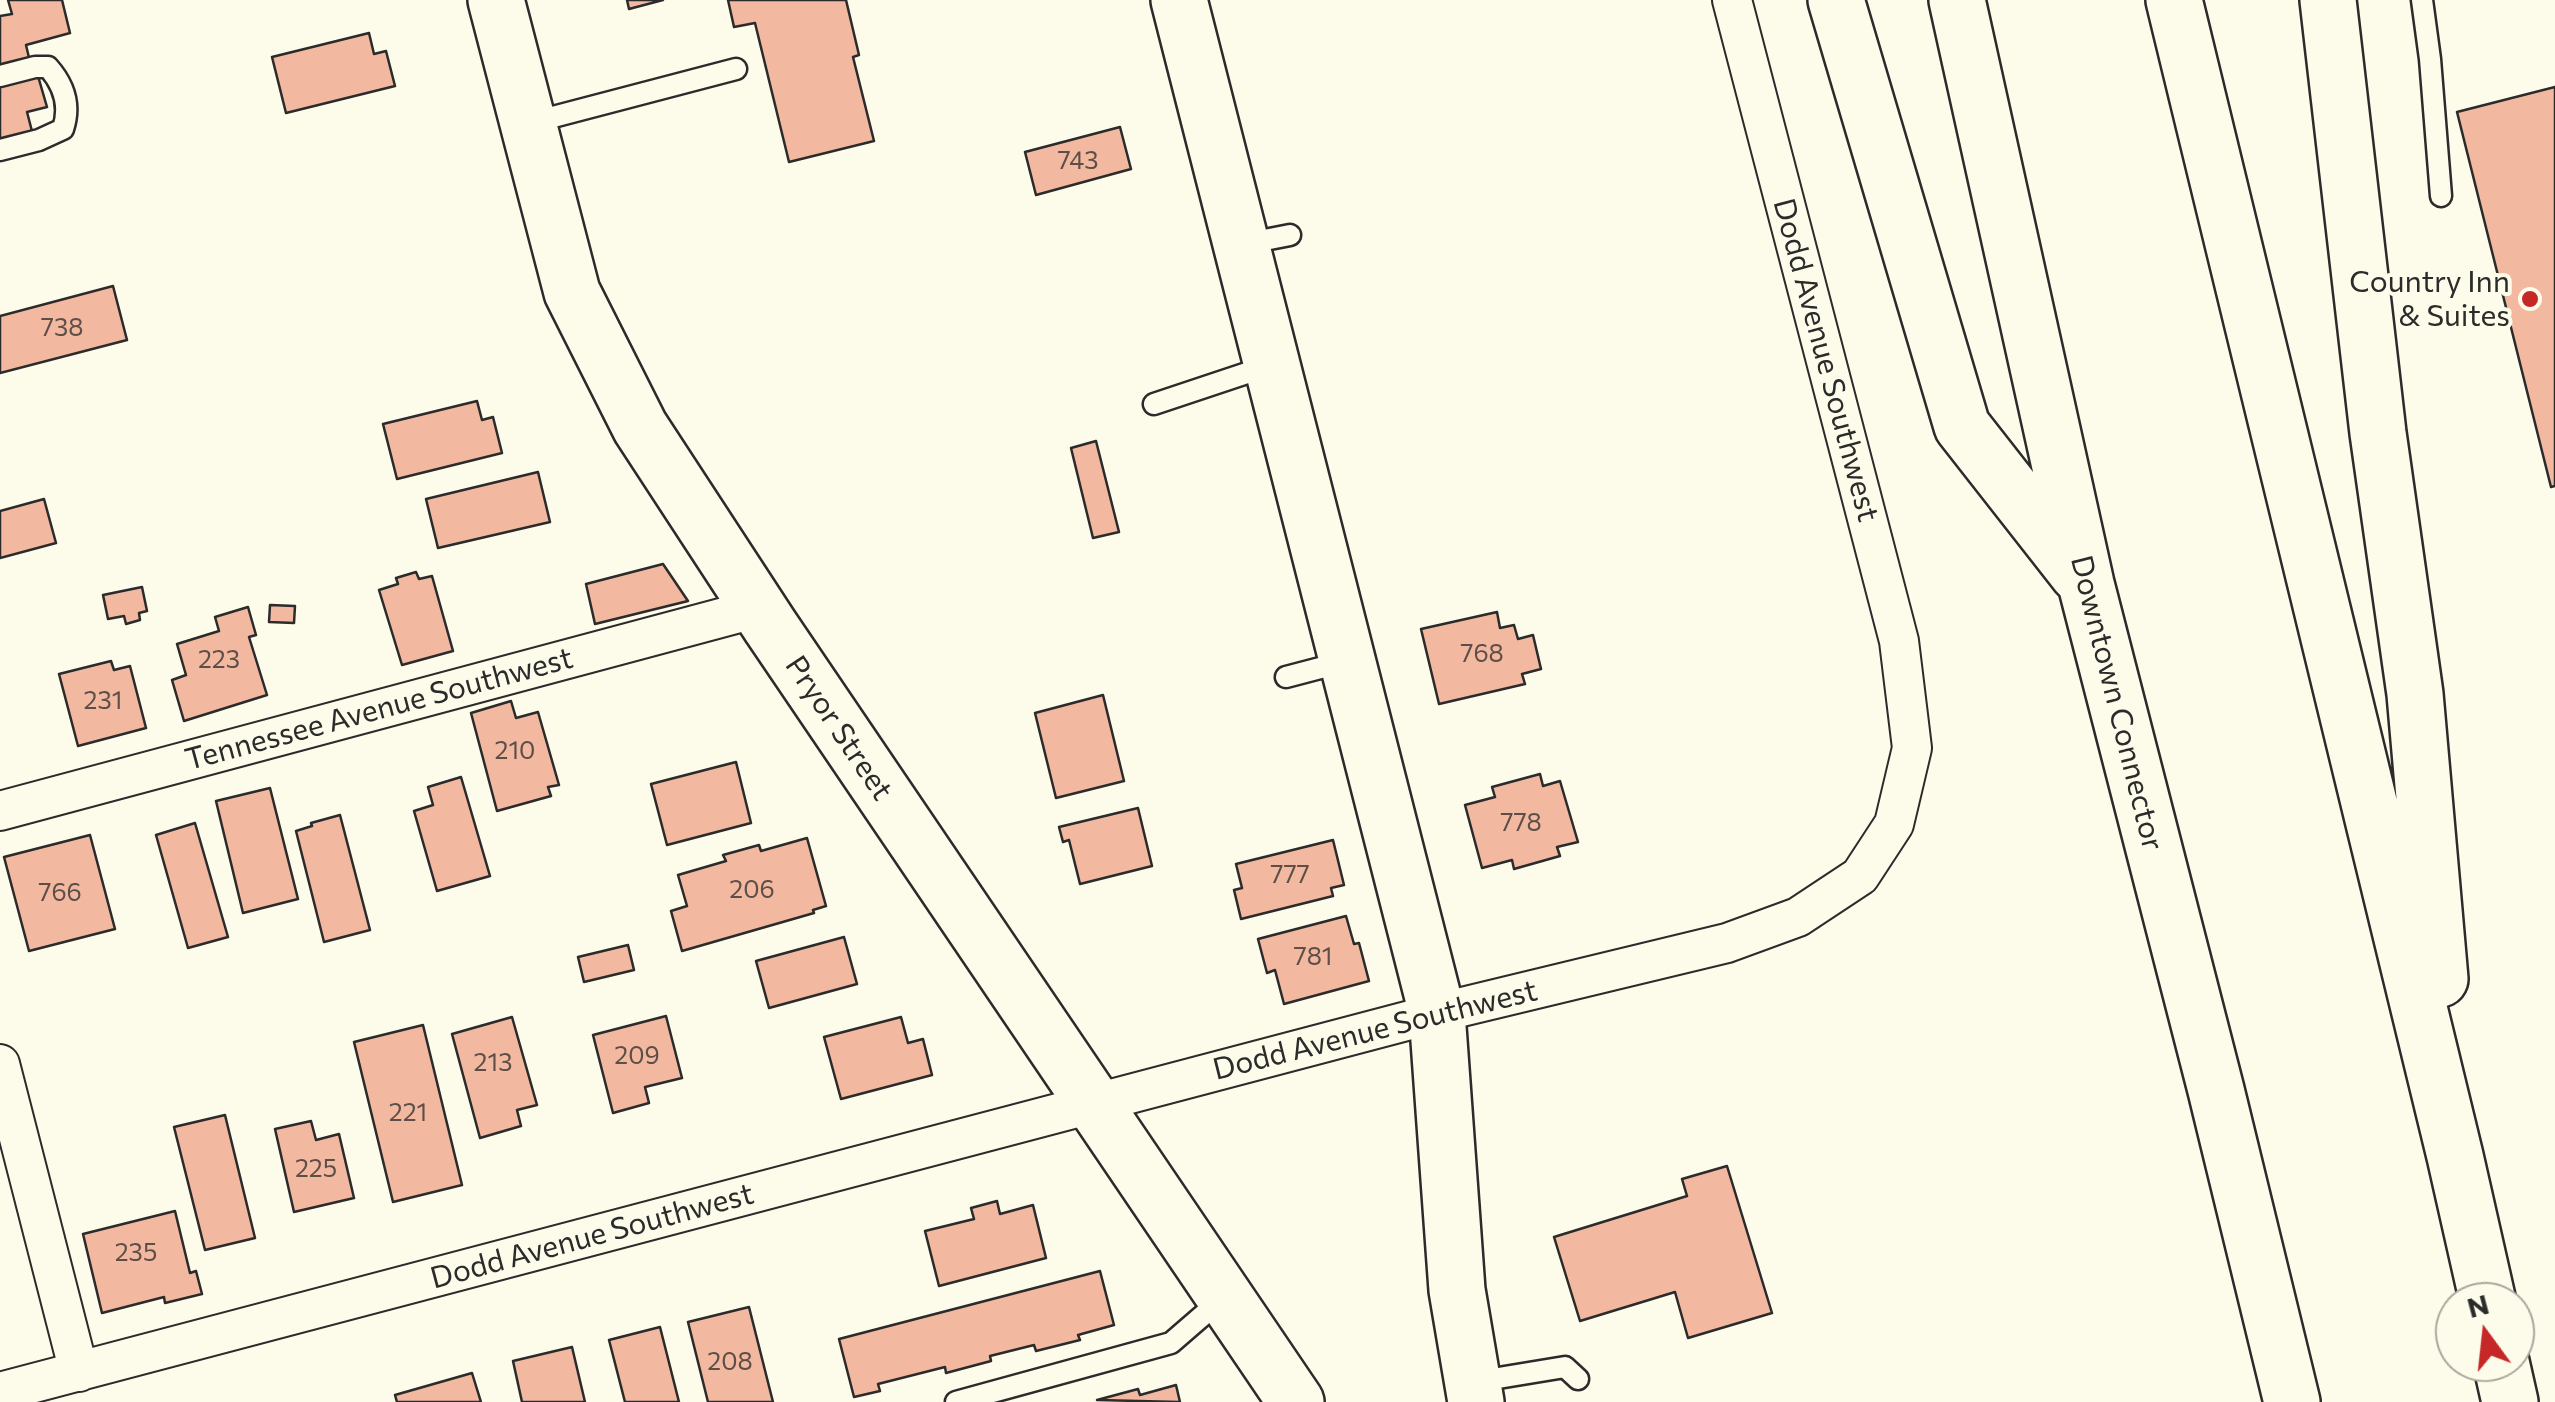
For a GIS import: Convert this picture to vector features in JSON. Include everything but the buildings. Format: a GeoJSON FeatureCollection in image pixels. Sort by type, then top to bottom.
{"type":"FeatureCollection","features":[{"type":"Feature","properties":{"kind":"main road","name":"Pryor Street"},"geometry":{"type":"LineString","coordinates":[[496,0],[572,292],[640,428],[1296,1402]]}},
{"type":"Feature","properties":{"kind":"main road"},"geometry":{"type":"LineString","coordinates":[[1179,0],[1266,240],[1272,364],[1436,1013],[1469,1385]]}},
{"type":"Feature","properties":{"kind":"main road"},"geometry":{"type":"LineString","coordinates":[[1836,0],[1962,426],[2086,584]]}},
{"type":"Feature","properties":{"kind":"main road","name":"Downtown Connector"},"geometry":{"type":"LineString","coordinates":[[1957,0],[2086,584],[2292,1402]]}},
{"type":"Feature","properties":{"kind":"main road"},"geometry":{"type":"LineString","coordinates":[[2174,0],[2483,1282]]}},
{"type":"Feature","properties":{"kind":"main road"},"geometry":{"type":"LineString","coordinates":[[2328,0],[2378,433],[2416,694],[2455,1156]]}},
{"type":"Feature","properties":{"kind":"street","name":"Dodd Avenue Southwest"},"geometry":{"type":"LineString","coordinates":[[0,1392],[1436,1013],[1727,943],[1798,917],[1860,876],[1894,824],[1912,748],[1899,641],[1732,0]]}},
{"type":"Feature","properties":{"kind":"street","name":"Tennessee Avenue Southwest"},"geometry":{"type":"LineString","coordinates":[[0,811],[758,608]]}},
{"type":"Feature","properties":{"kind":"street"},"geometry":{"type":"LineString","coordinates":[[0,1064],[78,1372]]}},
{"type":"Feature","properties":{"kind":"lane"},"geometry":{"type":"LineString","coordinates":[[2422,0],[2441,196]]}},
{"type":"Feature","properties":{"kind":"lane"},"geometry":{"type":"LineString","coordinates":[[0,76],[48,67],[62,82],[68,114],[63,129],[0,150]]}},
{"type":"Feature","properties":{"kind":"lane"},"geometry":{"type":"LineString","coordinates":[[528,124],[736,69]]}},
{"type":"Feature","properties":{"kind":"lane"},"geometry":{"type":"LineString","coordinates":[[1154,404],[1272,364]]}},
{"type":"Feature","properties":{"kind":"lane"},"geometry":{"type":"LineString","coordinates":[[1286,677],[1348,660]]}},
{"type":"Feature","properties":{"kind":"lane"},"geometry":{"type":"LineString","coordinates":[[956,1402],[1171,1343],[1225,1297]]}},
{"type":"Feature","properties":{"kind":"lane"},"geometry":{"type":"LineString","coordinates":[[1469,1385],[1565,1368],[1578,1380]]}},
{"type":"Feature","properties":{"kind":"place","name":"Country Inn & Suites"},"geometry":{"type":"Point","coordinates":[2530,299]}}]}
